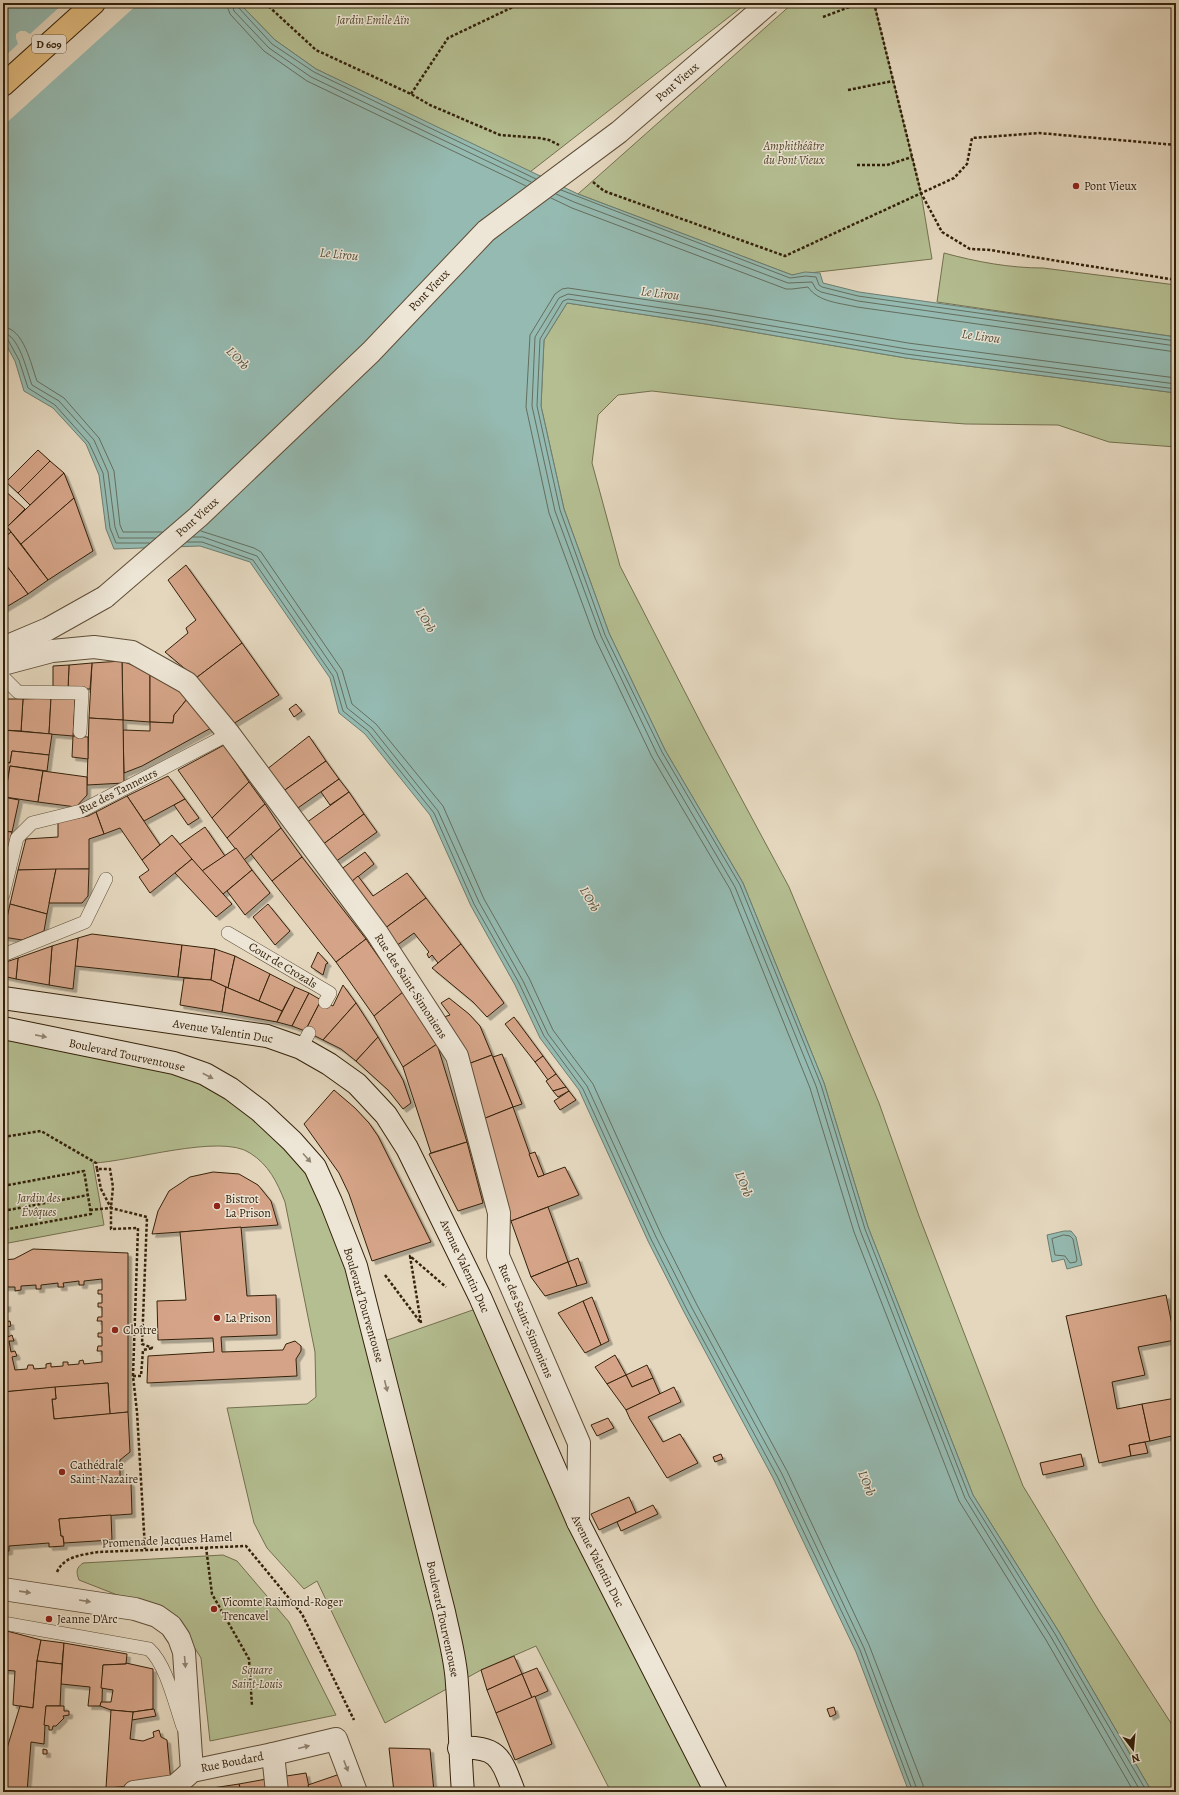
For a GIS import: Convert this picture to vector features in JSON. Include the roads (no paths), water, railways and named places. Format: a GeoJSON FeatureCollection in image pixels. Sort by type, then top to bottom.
{"type":"FeatureCollection","features":[{"type":"Feature","properties":{"kind":"main road","name":"D 609"},"geometry":{"type":"LineString","coordinates":[[3,85],[94,3]]}},
{"type":"Feature","properties":{"kind":"street","name":"Pont Vieux"},"geometry":{"type":"LineString","coordinates":[[3,648],[48,629],[105,597],[215,501],[370,352],[486,231],[620,132],[769,3]]}},
{"type":"Feature","properties":{"kind":"street","name":"Rue des Saint-Simoniens"},"geometry":{"type":"LineString","coordinates":[[3,664],[52,651],[94,647],[132,652],[187,683],[229,734],[377,933],[457,1056],[499,1213],[498,1256],[579,1443],[578,1522]]}},
{"type":"Feature","properties":{"kind":"street","name":"Avenue Valentin Duc"},"geometry":{"type":"LineString","coordinates":[[3,998],[267,1036],[305,1040],[329,1064],[357,1084],[386,1115],[407,1148],[480,1297],[578,1522],[716,1792]]}},
{"type":"Feature","properties":{"kind":"street","name":"Boulevard Tourventouse"},"geometry":{"type":"LineString","coordinates":[[3,1028],[174,1063],[205,1074],[231,1089],[260,1111],[315,1167],[331,1202],[356,1266],[452,1649],[457,1683],[459,1748],[463,1792]]}},
{"type":"Feature","properties":{"kind":"street"},"geometry":{"type":"LineString","coordinates":[[3,1589],[135,1609],[157,1616],[171,1626],[180,1638],[184,1652],[192,1770]]}},
{"type":"Feature","properties":{"kind":"street","name":"Rue Boudard"},"geometry":{"type":"LineString","coordinates":[[134,1792],[175,1786],[192,1770],[273,1754],[336,1739],[356,1792]]}},
{"type":"Feature","properties":{"kind":"street"},"geometry":{"type":"LineString","coordinates":[[459,1748],[477,1747],[490,1751],[500,1760],[514,1792]]}},
{"type":"Feature","properties":{"kind":"street"},"geometry":{"type":"LineString","coordinates":[[273,1754],[277,1792]]}},
{"type":"Feature","properties":{"kind":"lane"},"geometry":{"type":"LineString","coordinates":[[3,676],[18,692],[82,693],[80,732]]}},
{"type":"Feature","properties":{"kind":"lane","name":"Rue des Tanneurs"},"geometry":{"type":"LineString","coordinates":[[3,895],[17,838],[32,823],[81,811],[229,734]]}},
{"type":"Feature","properties":{"kind":"lane"},"geometry":{"type":"LineString","coordinates":[[3,955],[85,922],[106,879]]}},
{"type":"Feature","properties":{"kind":"lane","name":"Cour de Crozals"},"geometry":{"type":"LineString","coordinates":[[228,933],[330,993],[325,1002]]}},
{"type":"Feature","properties":{"kind":"lane"},"geometry":{"type":"LineString","coordinates":[[3,1624],[149,1649],[157,1656],[162,1667],[190,1745]]}},
{"type":"Feature","properties":{"kind":"water"},"geometry":{"type":"Polygon","coordinates":[[[3,3],[239,3],[275,40],[316,69],[578,194],[792,275],[805,272],[820,273],[823,283],[859,292],[1176,337],[1176,393],[906,358],[706,324],[567,303],[544,340],[541,406],[564,509],[609,633],[665,750],[743,883],[824,1083],[868,1227],[973,1495],[1059,1632],[1152,1792],[909,1792],[856,1652],[773,1478],[684,1312],[648,1241],[579,1090],[540,1038],[515,985],[471,906],[430,815],[365,734],[339,713],[330,678],[250,562],[200,546],[114,549],[106,529],[99,475],[86,444],[53,408],[24,391],[15,361],[3,339],[3,3]]]}},
{"type":"Feature","properties":{"kind":"water"},"geometry":{"type":"Polygon","coordinates":[[[1071,1231],[1076,1237],[1082,1265],[1067,1269],[1064,1259],[1052,1262],[1047,1235],[1071,1231]]]}},
{"type":"Feature","properties":{"kind":"place","name":"Pont Vieux"},"geometry":{"type":"Point","coordinates":[1076,186]}},
{"type":"Feature","properties":{"kind":"place","name":"Bistrot La Prison"},"geometry":{"type":"Point","coordinates":[217,1206]}},
{"type":"Feature","properties":{"kind":"place","name":"La Prison"},"geometry":{"type":"Point","coordinates":[217,1318]}},
{"type":"Feature","properties":{"kind":"place","name":"Cloître"},"geometry":{"type":"Point","coordinates":[115,1330]}},
{"type":"Feature","properties":{"kind":"place","name":"Cathédrale Saint-Nazaire"},"geometry":{"type":"Point","coordinates":[62,1472]}},
{"type":"Feature","properties":{"kind":"place","name":"Vicomte Raimond-Roger Trencavel"},"geometry":{"type":"Point","coordinates":[214,1609]}},
{"type":"Feature","properties":{"kind":"place","name":"Jeanne D'Arc"},"geometry":{"type":"Point","coordinates":[49,1619]}},
{"type":"Feature","properties":{"kind":"park label","name":"Jardin Emile Aïn"},"geometry":{"type":"Point","coordinates":[373,20]}},
{"type":"Feature","properties":{"kind":"park label","name":"Amphithéâtre du Pont Vieux"},"geometry":{"type":"Point","coordinates":[794,153]}},
{"type":"Feature","properties":{"kind":"park label","name":"Jardin des Évêques"},"geometry":{"type":"Point","coordinates":[39,1205]}},
{"type":"Feature","properties":{"kind":"park label","name":"Square Saint-Louis"},"geometry":{"type":"Point","coordinates":[257,1677]}},
{"type":"Feature","properties":{"kind":"water label","name":"Le Lirou"},"geometry":{"type":"Point","coordinates":[339,254]}},
{"type":"Feature","properties":{"kind":"water label","name":"Le Lirou"},"geometry":{"type":"Point","coordinates":[660,293]}},
{"type":"Feature","properties":{"kind":"water label","name":"Le Lirou"},"geometry":{"type":"Point","coordinates":[981,336]}},
{"type":"Feature","properties":{"kind":"water label","name":"L'Orb"},"geometry":{"type":"Point","coordinates":[238,358]}},
{"type":"Feature","properties":{"kind":"water label","name":"L'Orb"},"geometry":{"type":"Point","coordinates":[426,620]}},
{"type":"Feature","properties":{"kind":"water label","name":"L'Orb"},"geometry":{"type":"Point","coordinates":[590,899]}},
{"type":"Feature","properties":{"kind":"water label","name":"L'Orb"},"geometry":{"type":"Point","coordinates":[744,1184]}},
{"type":"Feature","properties":{"kind":"water label","name":"L'Orb"},"geometry":{"type":"Point","coordinates":[867,1483]}}]}
